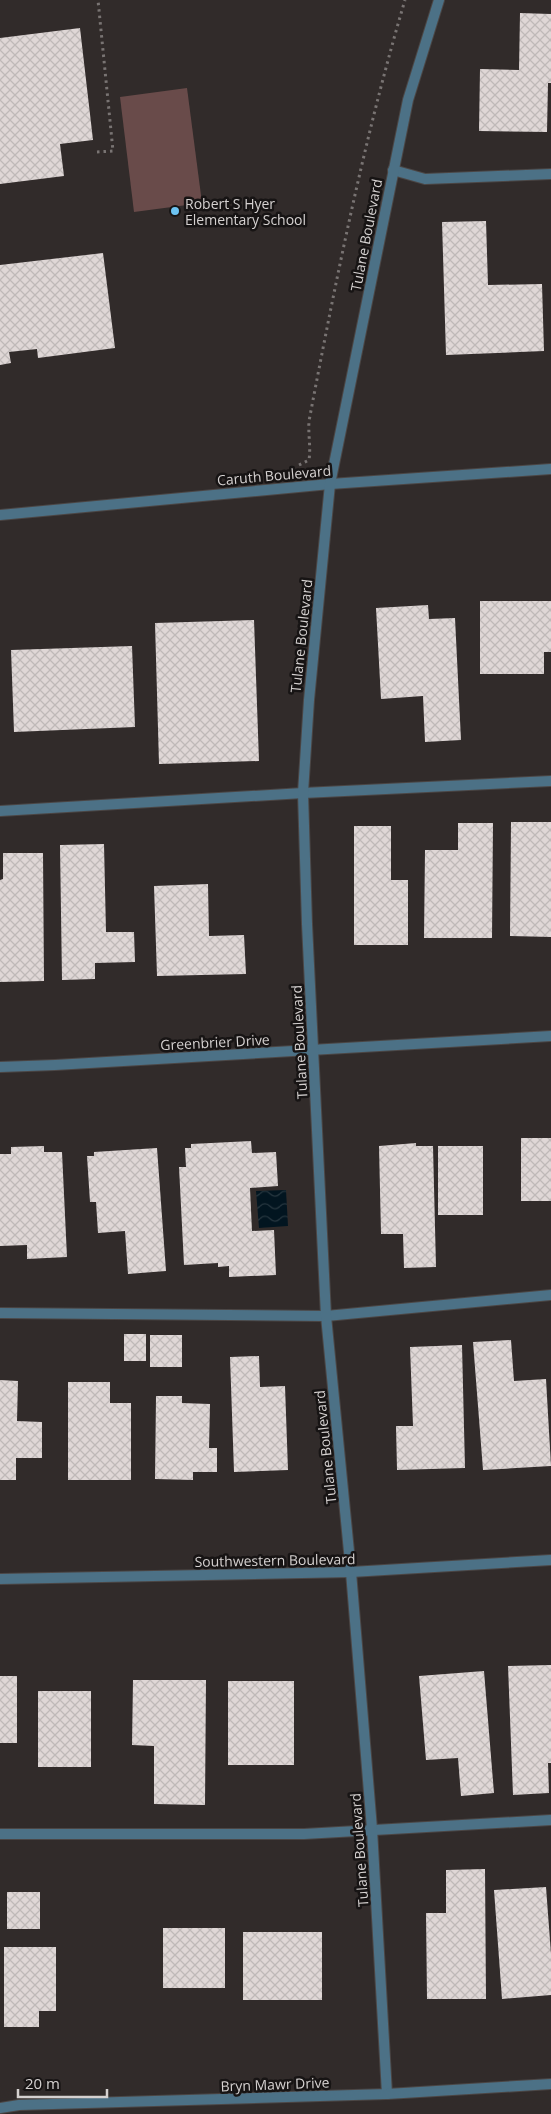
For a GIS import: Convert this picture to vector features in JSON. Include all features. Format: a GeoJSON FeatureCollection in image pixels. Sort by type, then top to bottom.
{"type":"FeatureCollection","features":[{"type":"Feature","properties":{"kind":"street","name":"Tulane Boulevard"},"geometry":{"type":"LineString","coordinates":[[388,2094],[372,1829],[351,1572],[326,1316],[306,924],[303,793],[309,700],[330,484],[408,100],[439,0]]}},
{"type":"Feature","properties":{"kind":"street"},"geometry":{"type":"LineString","coordinates":[[393,170],[425,179],[551,174]]}},
{"type":"Feature","properties":{"kind":"street","name":"Caruth Boulevard"},"geometry":{"type":"LineString","coordinates":[[0,514],[330,484],[551,469]]}},
{"type":"Feature","properties":{"kind":"street"},"geometry":{"type":"LineString","coordinates":[[0,811],[303,793],[551,781]]}},
{"type":"Feature","properties":{"kind":"street","name":"Greenbrier Drive"},"geometry":{"type":"LineString","coordinates":[[0,1067],[313,1051],[551,1036]]}},
{"type":"Feature","properties":{"kind":"street"},"geometry":{"type":"LineString","coordinates":[[0,1314],[326,1316],[551,1295]]}},
{"type":"Feature","properties":{"kind":"street","name":"Southwestern Boulevard"},"geometry":{"type":"LineString","coordinates":[[0,1579],[351,1572],[551,1560]]}},
{"type":"Feature","properties":{"kind":"street"},"geometry":{"type":"LineString","coordinates":[[0,1834],[304,1834],[551,1820]]}},
{"type":"Feature","properties":{"kind":"street","name":"Bryn Mawr Drive"},"geometry":{"type":"LineString","coordinates":[[0,2108],[29,2105],[388,2094],[551,2084]]}},
{"type":"Feature","properties":{"kind":"path"},"geometry":{"type":"LineString","coordinates":[[97,152],[113,151],[98,0]]}},
{"type":"Feature","properties":{"kind":"path"},"geometry":{"type":"LineString","coordinates":[[290,466],[300,465],[309,460],[311,450],[307,437],[309,421],[341,251],[359,171],[405,0]]}},
{"type":"Feature","properties":{"kind":"shaded area"},"geometry":{"type":"Polygon","coordinates":[[[187,88],[202,203],[134,212],[120,97],[187,88]]]}},
{"type":"Feature","properties":{"kind":"water"},"geometry":{"type":"Polygon","coordinates":[[[286,1190],[288,1226],[259,1228],[256,1191],[286,1190]]]}},
{"type":"Feature","properties":{"kind":"building"},"geometry":{"type":"Polygon","coordinates":[[[520,13],[551,14],[551,83],[548,83],[547,132],[479,131],[480,69],[519,70],[520,13]]]}},
{"type":"Feature","properties":{"kind":"building"},"geometry":{"type":"Polygon","coordinates":[[[80,28],[93,140],[60,144],[64,176],[0,184],[0,38],[80,28]]]}},
{"type":"Feature","properties":{"kind":"building"},"geometry":{"type":"Polygon","coordinates":[[[486,221],[488,285],[542,284],[544,351],[446,355],[442,222],[486,221]]]}},
{"type":"Feature","properties":{"kind":"building"},"geometry":{"type":"Polygon","coordinates":[[[103,253],[115,348],[38,358],[37,349],[9,352],[11,363],[0,365],[0,265],[103,253]]]}},
{"type":"Feature","properties":{"kind":"building"},"geometry":{"type":"Polygon","coordinates":[[[480,601],[551,601],[551,652],[544,652],[544,674],[480,674],[480,601]]]}},
{"type":"Feature","properties":{"kind":"building"},"geometry":{"type":"Polygon","coordinates":[[[428,605],[429,619],[455,618],[461,740],[425,742],[423,696],[381,699],[376,608],[428,605]]]}},
{"type":"Feature","properties":{"kind":"building"},"geometry":{"type":"Polygon","coordinates":[[[254,620],[259,761],[159,764],[155,623],[254,620]]]}},
{"type":"Feature","properties":{"kind":"building"},"geometry":{"type":"Polygon","coordinates":[[[132,646],[135,727],[14,732],[11,650],[132,646]]]}},
{"type":"Feature","properties":{"kind":"building"},"geometry":{"type":"Polygon","coordinates":[[[511,822],[551,822],[551,937],[510,936],[511,822]]]}},
{"type":"Feature","properties":{"kind":"building"},"geometry":{"type":"Polygon","coordinates":[[[458,823],[493,823],[492,938],[424,938],[425,850],[458,850],[458,823]]]}},
{"type":"Feature","properties":{"kind":"building"},"geometry":{"type":"Polygon","coordinates":[[[354,826],[391,826],[391,880],[408,880],[408,945],[354,945],[354,826]]]}},
{"type":"Feature","properties":{"kind":"building"},"geometry":{"type":"Polygon","coordinates":[[[104,844],[106,932],[134,932],[135,962],[95,963],[95,979],[62,980],[60,845],[104,844]]]}},
{"type":"Feature","properties":{"kind":"building"},"geometry":{"type":"Polygon","coordinates":[[[3,853],[43,853],[44,981],[0,982],[0,880],[3,879],[3,853]]]}},
{"type":"Feature","properties":{"kind":"building"},"geometry":{"type":"Polygon","coordinates":[[[208,884],[209,936],[244,935],[246,974],[157,976],[154,886],[208,884]]]}},
{"type":"Feature","properties":{"kind":"building"},"geometry":{"type":"Polygon","coordinates":[[[521,1138],[551,1138],[551,1201],[521,1201],[521,1138]]]}},
{"type":"Feature","properties":{"kind":"building"},"geometry":{"type":"Polygon","coordinates":[[[251,1141],[252,1153],[276,1152],[278,1186],[250,1188],[252,1231],[274,1230],[276,1275],[229,1277],[229,1266],[218,1267],[218,1263],[184,1265],[179,1167],[186,1167],[185,1148],[191,1148],[191,1144],[251,1141]]]}},
{"type":"Feature","properties":{"kind":"building"},"geometry":{"type":"Polygon","coordinates":[[[416,1143],[416,1146],[433,1146],[436,1267],[404,1268],[403,1234],[381,1234],[379,1146],[416,1143]]]}},
{"type":"Feature","properties":{"kind":"building"},"geometry":{"type":"Polygon","coordinates":[[[44,1146],[44,1152],[62,1152],[67,1257],[27,1259],[27,1245],[0,1246],[0,1154],[11,1154],[11,1147],[44,1146]]]}},
{"type":"Feature","properties":{"kind":"building"},"geometry":{"type":"Polygon","coordinates":[[[438,1146],[483,1146],[483,1215],[438,1215],[438,1146]]]}},
{"type":"Feature","properties":{"kind":"building"},"geometry":{"type":"Polygon","coordinates":[[[157,1148],[166,1271],[128,1274],[125,1231],[98,1233],[96,1202],[90,1202],[87,1156],[94,1156],[94,1152],[157,1148]]]}},
{"type":"Feature","properties":{"kind":"building"},"geometry":{"type":"Polygon","coordinates":[[[124,1334],[146,1334],[146,1361],[124,1361],[124,1334]]]}},
{"type":"Feature","properties":{"kind":"building"},"geometry":{"type":"Polygon","coordinates":[[[150,1335],[182,1335],[182,1367],[150,1367],[150,1335]]]}},
{"type":"Feature","properties":{"kind":"building"},"geometry":{"type":"Polygon","coordinates":[[[511,1340],[514,1381],[546,1379],[551,1466],[483,1470],[473,1342],[511,1340]]]}},
{"type":"Feature","properties":{"kind":"building"},"geometry":{"type":"Polygon","coordinates":[[[462,1345],[465,1468],[397,1470],[396,1426],[413,1426],[410,1347],[462,1345]]]}},
{"type":"Feature","properties":{"kind":"building"},"geometry":{"type":"Polygon","coordinates":[[[259,1356],[260,1387],[285,1386],[288,1470],[234,1472],[230,1357],[259,1356]]]}},
{"type":"Feature","properties":{"kind":"building"},"geometry":{"type":"Polygon","coordinates":[[[0,1380],[18,1381],[17,1421],[42,1422],[42,1458],[16,1458],[16,1480],[0,1480],[0,1380]]]}},
{"type":"Feature","properties":{"kind":"building"},"geometry":{"type":"Polygon","coordinates":[[[68,1382],[110,1382],[110,1403],[131,1403],[131,1480],[68,1480],[68,1382]]]}},
{"type":"Feature","properties":{"kind":"building"},"geometry":{"type":"Polygon","coordinates":[[[156,1396],[182,1396],[182,1403],[210,1404],[209,1448],[217,1448],[217,1472],[193,1472],[193,1480],[155,1479],[156,1396]]]}},
{"type":"Feature","properties":{"kind":"building"},"geometry":{"type":"Polygon","coordinates":[[[551,1665],[551,1763],[548,1763],[549,1793],[513,1795],[508,1666],[551,1665]]]}},
{"type":"Feature","properties":{"kind":"building"},"geometry":{"type":"Polygon","coordinates":[[[484,1671],[494,1793],[461,1796],[458,1758],[426,1760],[419,1676],[484,1671]]]}},
{"type":"Feature","properties":{"kind":"building"},"geometry":{"type":"Polygon","coordinates":[[[0,1676],[17,1676],[17,1743],[0,1743],[0,1676]]]}},
{"type":"Feature","properties":{"kind":"building"},"geometry":{"type":"Polygon","coordinates":[[[133,1680],[206,1680],[205,1805],[154,1804],[154,1746],[132,1745],[133,1680]]]}},
{"type":"Feature","properties":{"kind":"building"},"geometry":{"type":"Polygon","coordinates":[[[228,1681],[294,1681],[294,1765],[228,1765],[228,1681]]]}},
{"type":"Feature","properties":{"kind":"building"},"geometry":{"type":"Polygon","coordinates":[[[38,1691],[91,1691],[91,1767],[38,1767],[38,1691]]]}},
{"type":"Feature","properties":{"kind":"building"},"geometry":{"type":"Polygon","coordinates":[[[485,1869],[486,1999],[427,1999],[426,1913],[446,1913],[446,1870],[485,1869]]]}},
{"type":"Feature","properties":{"kind":"building"},"geometry":{"type":"Polygon","coordinates":[[[546,1887],[551,1954],[551,1995],[502,1999],[494,1890],[546,1887]]]}},
{"type":"Feature","properties":{"kind":"building"},"geometry":{"type":"Polygon","coordinates":[[[7,1892],[40,1892],[40,1929],[7,1929],[7,1892]]]}},
{"type":"Feature","properties":{"kind":"building"},"geometry":{"type":"Polygon","coordinates":[[[163,1928],[225,1928],[225,1988],[163,1988],[163,1928]]]}},
{"type":"Feature","properties":{"kind":"building"},"geometry":{"type":"Polygon","coordinates":[[[243,1932],[322,1932],[322,2000],[243,2000],[243,1932]]]}},
{"type":"Feature","properties":{"kind":"building"},"geometry":{"type":"Polygon","coordinates":[[[4,1947],[56,1947],[56,2011],[39,2011],[39,2027],[4,2027],[4,1947]]]}},
{"type":"Feature","properties":{"kind":"place","name":"Robert S Hyer Elementary School"},"geometry":{"type":"Point","coordinates":[175,211]}}]}
